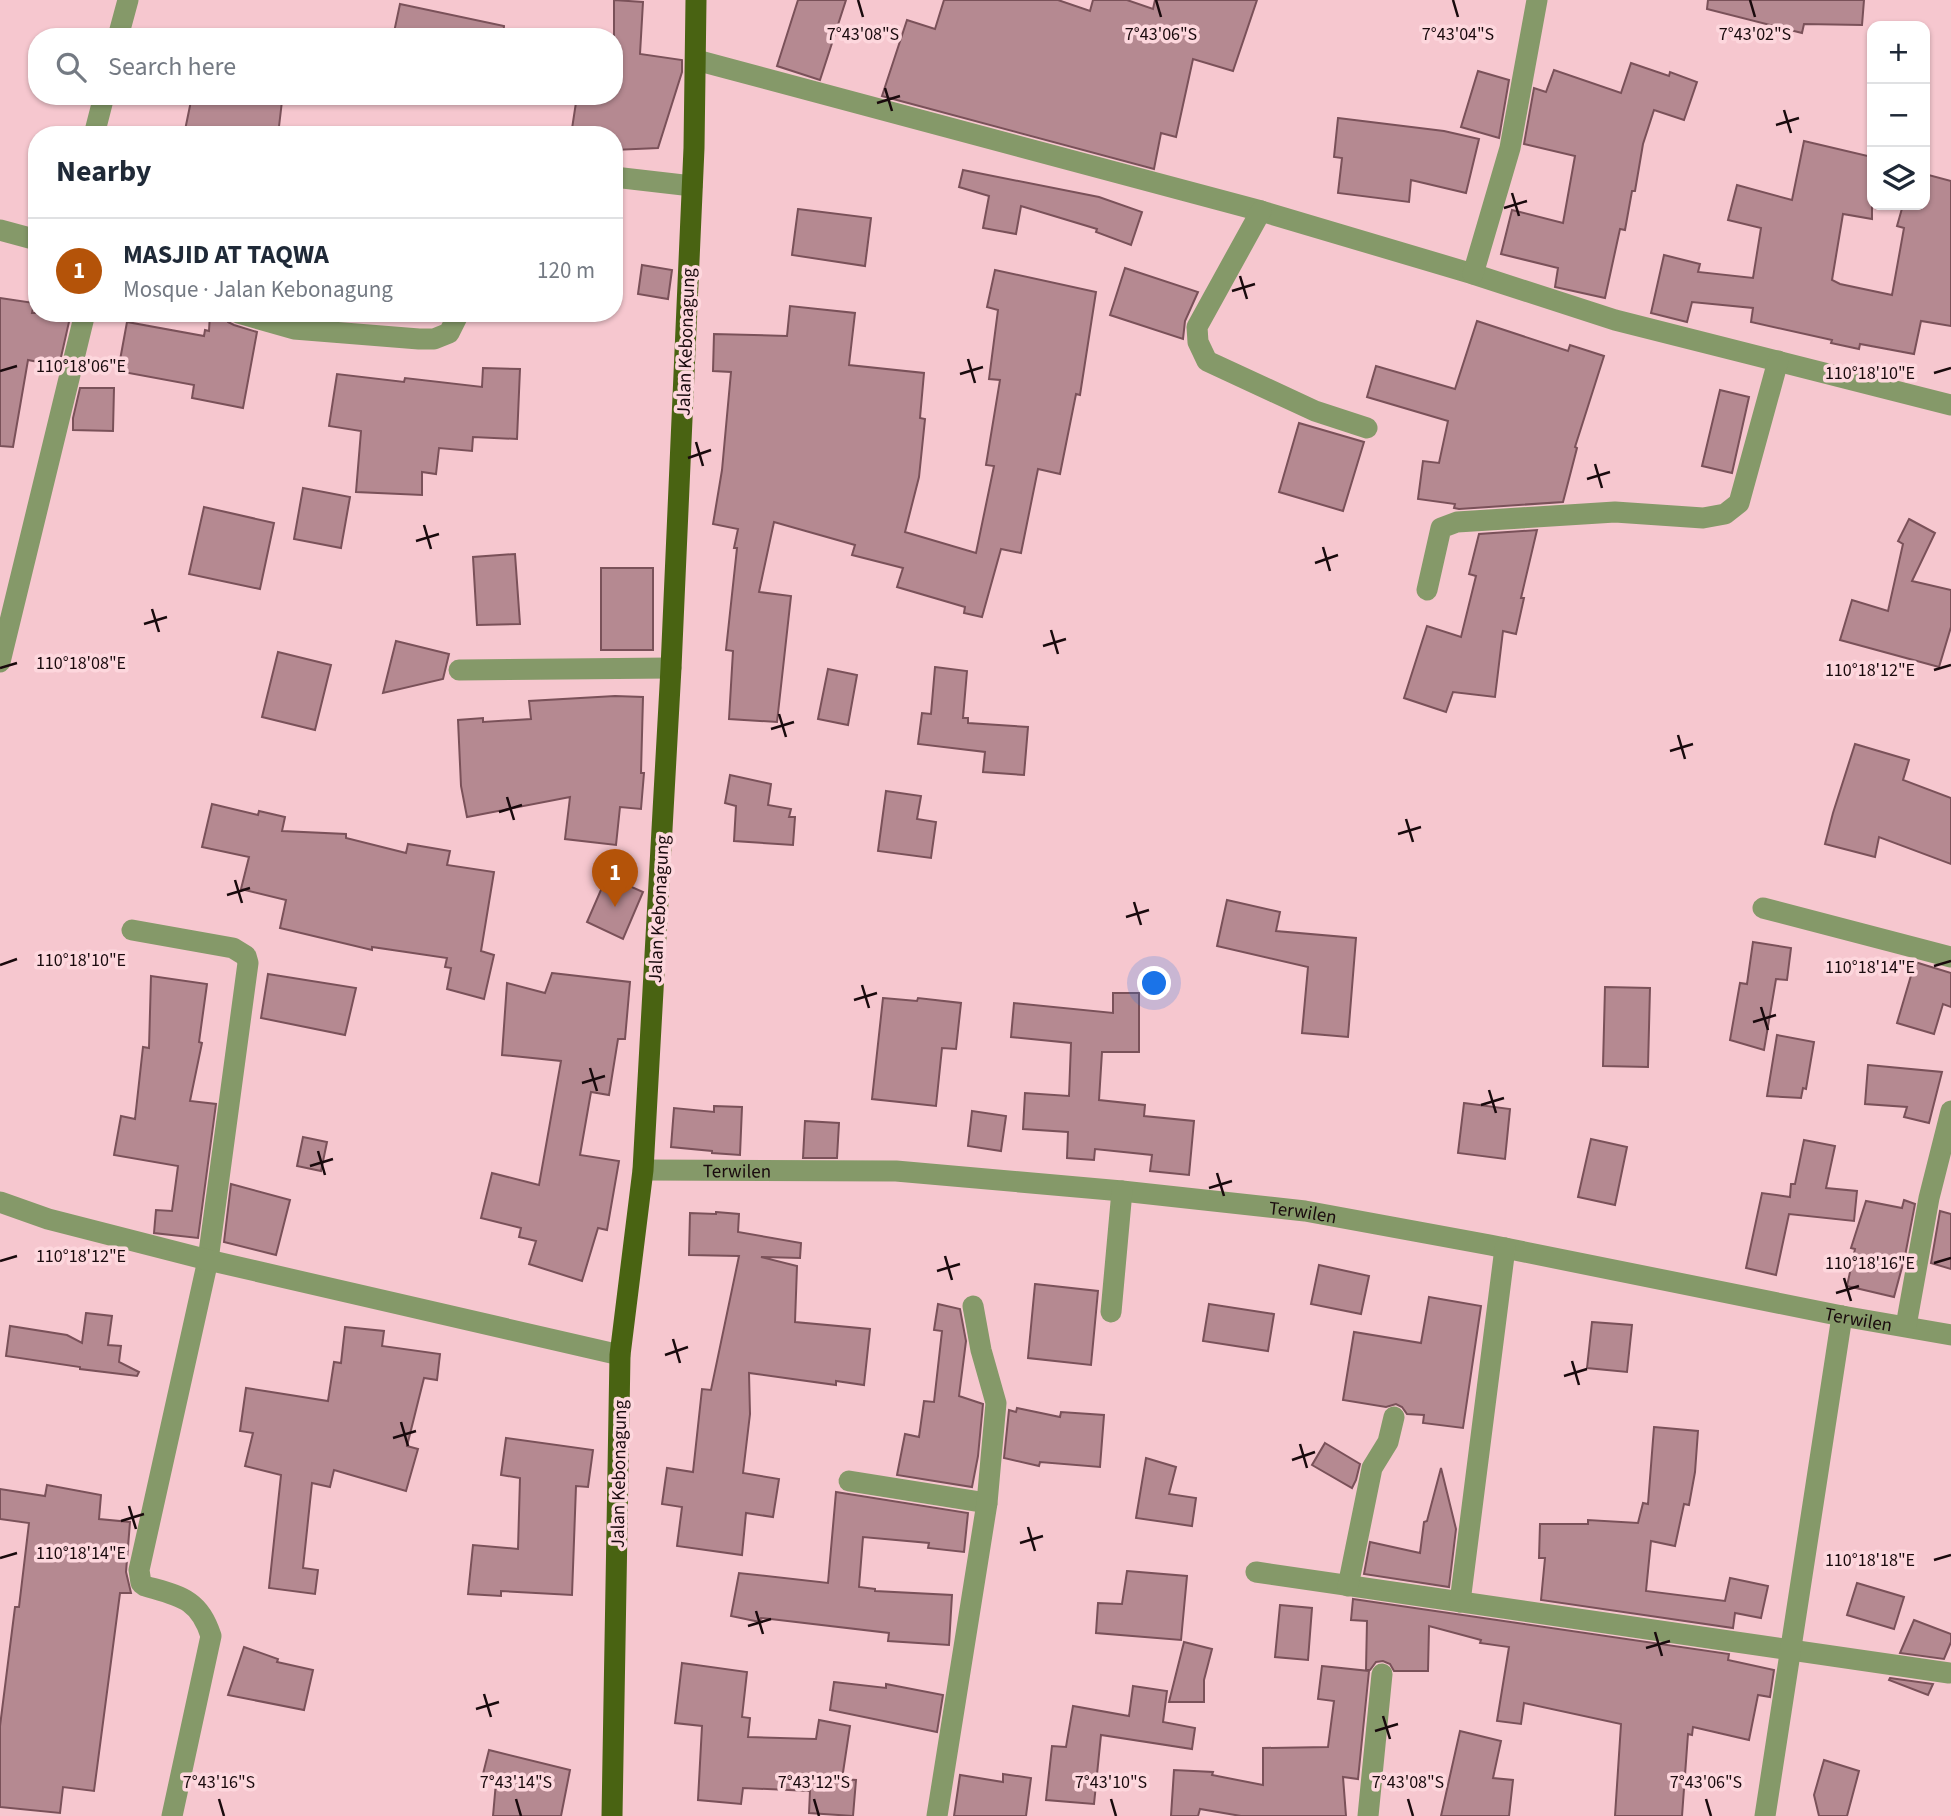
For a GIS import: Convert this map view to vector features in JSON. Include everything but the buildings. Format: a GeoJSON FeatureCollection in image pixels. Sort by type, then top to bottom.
{"type":"FeatureCollection","features":[{"type":"Feature","properties":{"kind":"main road","name":"Jalan Kebonagung"},"geometry":{"type":"LineString","coordinates":[[612,1816],[620,1355],[643,1170],[671,668],[692,186],[696,0]]}},
{"type":"Feature","properties":{"kind":"street"},"geometry":{"type":"LineString","coordinates":[[120,28],[128,0]]}},
{"type":"Feature","properties":{"kind":"street"},"geometry":{"type":"LineString","coordinates":[[1473,274],[1510,148],[1537,0]]}},
{"type":"Feature","properties":{"kind":"street"},"geometry":{"type":"LineString","coordinates":[[696,60],[1261,211],[1473,274],[1615,320],[1951,405]]}},
{"type":"Feature","properties":{"kind":"street"},"geometry":{"type":"LineString","coordinates":[[96,126],[102,105]]}},
{"type":"Feature","properties":{"kind":"street"},"geometry":{"type":"LineString","coordinates":[[623,178],[692,186]]}},
{"type":"Feature","properties":{"kind":"street"},"geometry":{"type":"LineString","coordinates":[[1261,211],[1198,327],[1198,342],[1207,361],[1315,411],[1367,428]]}},
{"type":"Feature","properties":{"kind":"street"},"geometry":{"type":"LineString","coordinates":[[0,230],[28,238]]}},
{"type":"Feature","properties":{"kind":"street"},"geometry":{"type":"LineString","coordinates":[[0,662],[83,322]]}},
{"type":"Feature","properties":{"kind":"street"},"geometry":{"type":"LineString","coordinates":[[270,322],[294,329],[419,339],[434,339],[449,333],[454,322]]}},
{"type":"Feature","properties":{"kind":"street"},"geometry":{"type":"LineString","coordinates":[[1427,590],[1441,528],[1457,522],[1615,512],[1703,518],[1725,514],[1739,503],[1778,361]]}},
{"type":"Feature","properties":{"kind":"street"},"geometry":{"type":"LineString","coordinates":[[458,670],[671,668]]}},
{"type":"Feature","properties":{"kind":"street"},"geometry":{"type":"LineString","coordinates":[[1763,908],[1951,957]]}},
{"type":"Feature","properties":{"kind":"street"},"geometry":{"type":"LineString","coordinates":[[132,930],[233,947],[246,956],[248,963],[208,1260],[139,1570],[141,1583],[145,1586],[172,1594],[192,1604],[204,1615],[211,1636],[172,1816]]}},
{"type":"Feature","properties":{"kind":"street"},"geometry":{"type":"LineString","coordinates":[[1906,1326],[1929,1198],[1951,1111]]}},
{"type":"Feature","properties":{"kind":"street","name":"Terwilen"},"geometry":{"type":"LineString","coordinates":[[643,1170],[896,1171],[1305,1211],[1951,1335]]}},
{"type":"Feature","properties":{"kind":"street"},"geometry":{"type":"LineString","coordinates":[[1111,1311],[1122,1191]]}},
{"type":"Feature","properties":{"kind":"street"},"geometry":{"type":"LineString","coordinates":[[0,1202],[48,1219],[208,1260],[620,1355]]}},
{"type":"Feature","properties":{"kind":"street"},"geometry":{"type":"LineString","coordinates":[[1460,1602],[1505,1248]]}},
{"type":"Feature","properties":{"kind":"street"},"geometry":{"type":"LineString","coordinates":[[937,1816],[987,1503],[996,1403],[981,1350],[973,1306]]}},
{"type":"Feature","properties":{"kind":"street"},"geometry":{"type":"LineString","coordinates":[[1765,1816],[1842,1316]]}},
{"type":"Feature","properties":{"kind":"street"},"geometry":{"type":"LineString","coordinates":[[1348,1586],[1372,1468],[1388,1442],[1394,1417]]}},
{"type":"Feature","properties":{"kind":"street"},"geometry":{"type":"LineString","coordinates":[[849,1481],[987,1503]]}},
{"type":"Feature","properties":{"kind":"street"},"geometry":{"type":"LineString","coordinates":[[1256,1572],[1949,1673]]}},
{"type":"Feature","properties":{"kind":"street"},"geometry":{"type":"LineString","coordinates":[[1368,1816],[1382,1674]]}},
{"type":"Feature","properties":{"kind":"place","name":"MASJID AT TAQWA"},"geometry":{"type":"Point","coordinates":[615,907]}}]}
